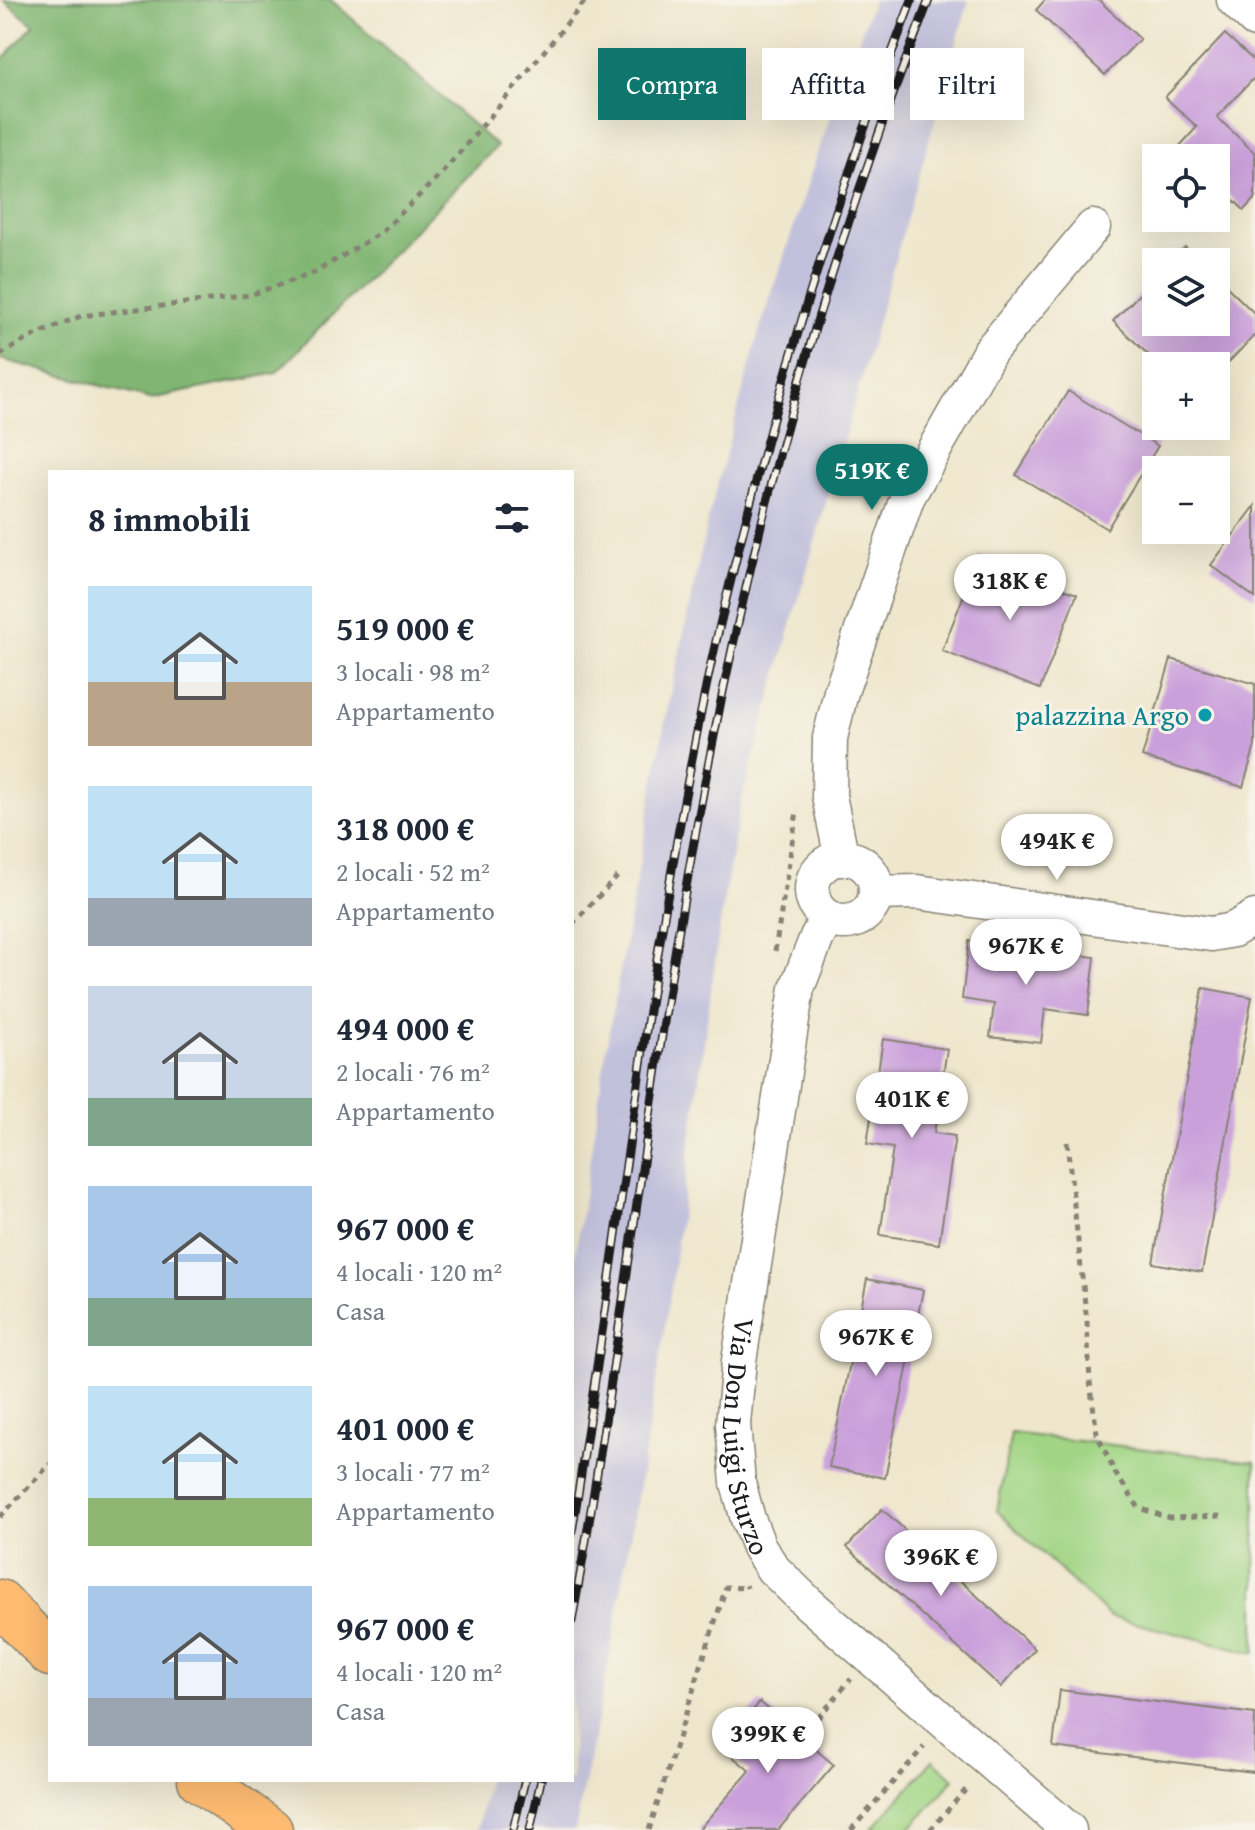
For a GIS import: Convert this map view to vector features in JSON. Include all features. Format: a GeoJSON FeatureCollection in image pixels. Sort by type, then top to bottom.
{"type":"FeatureCollection","features":[{"type":"Feature","properties":{"kind":"main road"},"geometry":{"type":"LineString","coordinates":[[0,1602],[48,1652]]}},
{"type":"Feature","properties":{"kind":"main road"},"geometry":{"type":"LineString","coordinates":[[203,1782],[270,1830]]}},
{"type":"Feature","properties":{"kind":"street"},"geometry":{"type":"LineString","coordinates":[[1234,0],[1255,20]]}},
{"type":"Feature","properties":{"kind":"street"},"geometry":{"type":"LineString","coordinates":[[842,859],[829,796],[830,738],[841,692],[907,498],[990,351],[1093,227]]}},
{"type":"Feature","properties":{"kind":"street"},"geometry":{"type":"LineString","coordinates":[[853,859],[865,866],[874,879],[876,893],[870,908],[858,918],[843,922],[828,917],[815,903],[813,885],[824,865],[853,859]]}},
{"type":"Feature","properties":{"kind":"street"},"geometry":{"type":"LineString","coordinates":[[876,893],[917,892],[1201,933],[1223,933],[1255,917]]}},
{"type":"Feature","properties":{"kind":"street","name":"Via Don Luigi Sturzo"},"geometry":{"type":"LineString","coordinates":[[828,917],[797,988],[739,1361],[733,1424],[738,1483],[759,1547],[773,1569],[823,1618],[1069,1830]]}},
{"type":"Feature","properties":{"kind":"path"},"geometry":{"type":"LineString","coordinates":[[0,355],[31,337],[81,316],[250,295],[314,273],[382,232],[442,173],[586,0]]}},
{"type":"Feature","properties":{"kind":"path"},"geometry":{"type":"LineString","coordinates":[[574,922],[619,875]]}},
{"type":"Feature","properties":{"kind":"path"},"geometry":{"type":"LineString","coordinates":[[1067,1142],[1097,1434],[1115,1473],[1139,1508],[1169,1518],[1222,1516]]}},
{"type":"Feature","properties":{"kind":"path"},"geometry":{"type":"LineString","coordinates":[[0,1517],[48,1466]]}},
{"type":"Feature","properties":{"kind":"path"},"geometry":{"type":"LineString","coordinates":[[649,1830],[726,1587],[747,1588]]}},
{"type":"Feature","properties":{"kind":"path"},"geometry":{"type":"LineString","coordinates":[[818,1718],[849,1682]]}},
{"type":"Feature","properties":{"kind":"path"},"geometry":{"type":"LineString","coordinates":[[851,1830],[924,1747]]}},
{"type":"Feature","properties":{"kind":"path"},"geometry":{"type":"LineString","coordinates":[[930,1830],[969,1786]]}},
{"type":"Feature","properties":{"kind":"shaded area"},"geometry":{"type":"Polygon","coordinates":[[[873,0],[969,0],[955,48],[910,48],[910,120],[935,120],[741,801],[721,917],[671,1288],[646,1445],[612,1643],[575,1830],[477,1830],[488,1782],[574,1782],[574,1264],[608,1038],[666,716],[708,519],[758,335],[829,120],[894,120],[894,48],[856,48],[873,0]]]}},
{"type":"Feature","properties":{"kind":"green space"},"geometry":{"type":"Polygon","coordinates":[[[3,0],[331,0],[497,146],[276,373],[150,399],[0,359],[0,62],[34,25],[3,0]]]}},
{"type":"Feature","properties":{"kind":"green space"},"geometry":{"type":"Polygon","coordinates":[[[1011,1433],[1255,1462],[1255,1653],[1110,1617],[997,1511],[1011,1433]]]}},
{"type":"Feature","properties":{"kind":"green space"},"geometry":{"type":"Polygon","coordinates":[[[933,1760],[954,1779],[909,1830],[871,1830],[933,1760]]]}},
{"type":"Feature","properties":{"kind":"building"},"geometry":{"type":"Polygon","coordinates":[[[1045,0],[1099,0],[1140,39],[1105,75],[1036,10],[1045,0]]]}},
{"type":"Feature","properties":{"kind":"building"},"geometry":{"type":"Polygon","coordinates":[[[1225,34],[1255,62],[1255,77],[1217,117],[1255,153],[1255,198],[1244,210],[1230,196],[1230,144],[1182,144],[1197,127],[1165,97],[1225,34]]]}},
{"type":"Feature","properties":{"kind":"building"},"geometry":{"type":"Polygon","coordinates":[[[1230,290],[1255,314],[1255,335],[1230,361],[1230,352],[1145,352],[1113,321],[1142,291],[1142,336],[1230,336],[1230,290]]]}},
{"type":"Feature","properties":{"kind":"building"},"geometry":{"type":"Polygon","coordinates":[[[1068,391],[1142,436],[1142,440],[1158,446],[1152,456],[1142,456],[1142,472],[1107,529],[1016,475],[1068,391]]]}},
{"type":"Feature","properties":{"kind":"building"},"geometry":{"type":"Polygon","coordinates":[[[1255,506],[1255,598],[1211,565],[1227,544],[1230,544],[1230,540],[1255,506]]]}},
{"type":"Feature","properties":{"kind":"building"},"geometry":{"type":"Polygon","coordinates":[[[979,556],[1077,594],[1040,689],[942,651],[979,556]]]}},
{"type":"Feature","properties":{"kind":"building","name":"palazzina Argo"},"geometry":{"type":"Polygon","coordinates":[[[1171,659],[1255,684],[1255,746],[1243,787],[1142,757],[1171,659]]]}},
{"type":"Feature","properties":{"kind":"building"},"geometry":{"type":"Polygon","coordinates":[[[969,941],[1095,957],[1088,1015],[1045,1009],[1041,1043],[990,1037],[994,1004],[962,999],[969,941]]]}},
{"type":"Feature","properties":{"kind":"building"},"geometry":{"type":"Polygon","coordinates":[[[1203,988],[1252,997],[1202,1272],[1153,1263],[1203,988]]]}},
{"type":"Feature","properties":{"kind":"building"},"geometry":{"type":"Polygon","coordinates":[[[883,1039],[947,1049],[934,1133],[955,1136],[939,1244],[880,1235],[893,1148],[867,1144],[883,1039]]]}},
{"type":"Feature","properties":{"kind":"building"},"geometry":{"type":"Polygon","coordinates":[[[867,1279],[923,1290],[885,1478],[829,1467],[867,1279]]]}},
{"type":"Feature","properties":{"kind":"building"},"geometry":{"type":"Polygon","coordinates":[[[882,1509],[1035,1649],[1001,1687],[847,1547],[882,1509]]]}},
{"type":"Feature","properties":{"kind":"building"},"geometry":{"type":"Polygon","coordinates":[[[1060,1690],[1255,1714],[1254,1772],[1053,1747],[1060,1690]]]}},
{"type":"Feature","properties":{"kind":"building"},"geometry":{"type":"Polygon","coordinates":[[[760,1702],[834,1765],[778,1830],[698,1830],[750,1771],[721,1747],[760,1702]]]}},
{"type":"Feature","properties":{"kind":"railway"},"geometry":{"type":"LineString","coordinates":[[574,1519],[666,905],[714,652],[763,454],[801,323],[842,193],[912,0]]}},
{"type":"Feature","properties":{"kind":"railway"},"geometry":{"type":"LineString","coordinates":[[574,1609],[680,920],[741,611],[793,404],[823,301],[891,99],[929,0]]}},
{"type":"Feature","properties":{"kind":"railway"},"geometry":{"type":"LineString","coordinates":[[513,1830],[525,1782]]}},
{"type":"Feature","properties":{"kind":"railway"},"geometry":{"type":"LineString","coordinates":[[530,1830],[541,1782]]}},
{"type":"Feature","properties":{"kind":"place","name":"palazzina Argo"},"geometry":{"type":"Point","coordinates":[1205,715]}}]}
